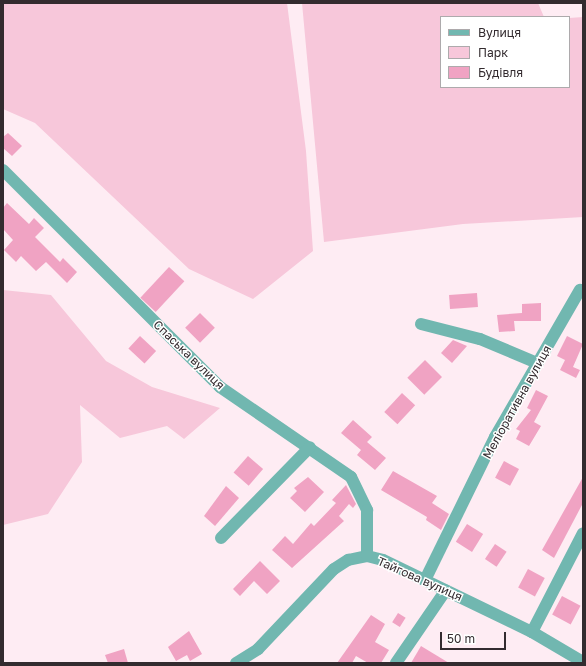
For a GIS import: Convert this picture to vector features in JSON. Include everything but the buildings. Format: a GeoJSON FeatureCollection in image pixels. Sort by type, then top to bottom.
{"type":"FeatureCollection","features":[{"type":"Feature","properties":{"kind":"street","name":"Спаська вулиця"},"geometry":{"type":"LineString","coordinates":[[3,170],[220,386],[310,447],[351,477],[362,494],[367,510],[367,556]]}},
{"type":"Feature","properties":{"kind":"street","name":"Меліоративна вулиця"},"geometry":{"type":"LineString","coordinates":[[426,580],[495,437],[580,290]]}},
{"type":"Feature","properties":{"kind":"street"},"geometry":{"type":"LineString","coordinates":[[421,324],[480,339],[537,363]]}},
{"type":"Feature","properties":{"kind":"street"},"geometry":{"type":"LineString","coordinates":[[221,538],[310,447]]}},
{"type":"Feature","properties":{"kind":"street"},"geometry":{"type":"LineString","coordinates":[[532,632],[583,533]]}},
{"type":"Feature","properties":{"kind":"street","name":"Тайгова вулиця"},"geometry":{"type":"LineString","coordinates":[[236,663],[258,649],[334,569],[348,560],[367,556],[426,580],[532,632],[583,662]]}},
{"type":"Feature","properties":{"kind":"street"},"geometry":{"type":"LineString","coordinates":[[396,663],[446,590]]}},
{"type":"Feature","properties":{"kind":"green space"},"geometry":{"type":"Polygon","coordinates":[[[3,3],[287,3],[306,151],[313,251],[253,299],[189,269],[35,123],[3,109],[3,3]]]}},
{"type":"Feature","properties":{"kind":"green space"},"geometry":{"type":"Polygon","coordinates":[[[302,3],[538,3],[544,16],[440,16],[440,88],[570,88],[570,18],[583,17],[583,217],[463,224],[324,242],[302,3]]]}},
{"type":"Feature","properties":{"kind":"green space"},"geometry":{"type":"Polygon","coordinates":[[[3,290],[51,295],[106,361],[152,387],[220,408],[184,439],[167,426],[120,438],[80,405],[82,462],[48,514],[3,525],[3,290]]]}}]}
